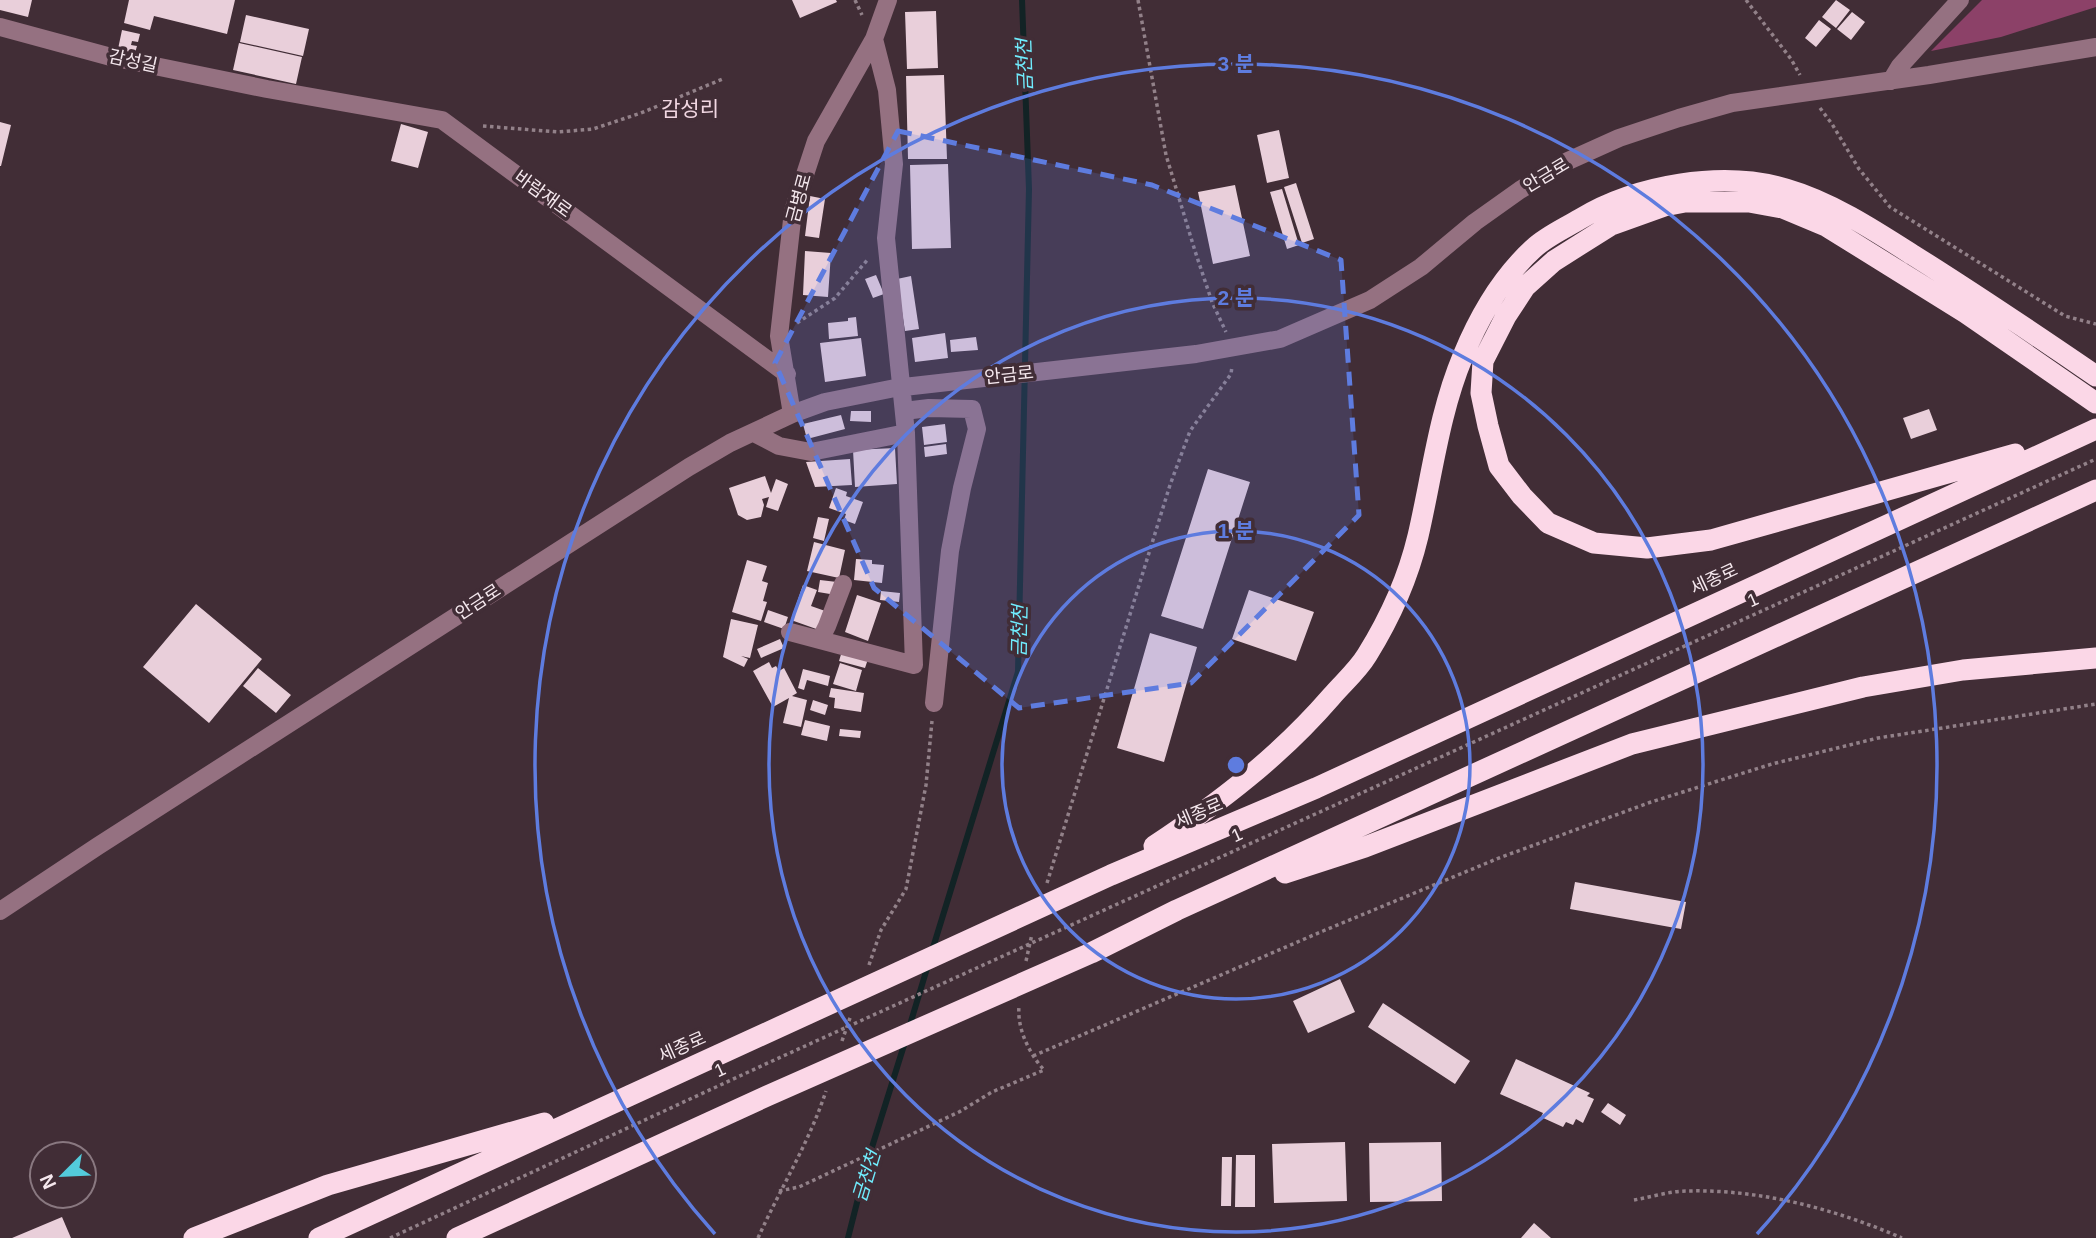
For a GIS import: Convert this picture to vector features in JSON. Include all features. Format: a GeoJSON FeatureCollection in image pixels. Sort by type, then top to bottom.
{"type":"FeatureCollection","features":[{"type":"Feature","properties":{"kind":"highway","name":"1"},"geometry":{"type":"LineString","coordinates":[[1111,874],[1204,813],[1261,768],[1312,719],[1365,658],[1395,604],[1417,539],[1447,402],[1462,356],[1484,311],[1510,273],[1536,246],[1600,207],[1656,189],[1708,181],[1747,182],[1786,189],[1833,208],[1896,244],[1980,296],[2096,376]]}},
{"type":"Feature","properties":{"kind":"highway"},"geometry":{"type":"LineString","coordinates":[[2074,438],[1711,540],[1647,548],[1594,543],[1548,523],[1522,496],[1499,466],[1481,393],[1483,361],[1506,316],[1525,287],[1554,261],[1611,225],[1664,206],[1685,202],[1749,202],[1783,208],[1826,226],[1966,313],[2096,403]]}},
{"type":"Feature","properties":{"kind":"highway","name":"세종로"},"geometry":{"type":"LineString","coordinates":[[319,1238],[1111,874],[1329,782],[2096,429]]}},
{"type":"Feature","properties":{"kind":"highway"},"geometry":{"type":"LineString","coordinates":[[457,1238],[767,1096],[1091,953],[1177,910],[2096,490]]}},
{"type":"Feature","properties":{"kind":"highway"},"geometry":{"type":"LineString","coordinates":[[1177,910],[1365,846],[1632,744],[1863,687],[1963,670],[2093,659]]}},
{"type":"Feature","properties":{"kind":"highway"},"geometry":{"type":"LineString","coordinates":[[194,1238],[328,1185],[610,1105]]}},
{"type":"Feature","properties":{"kind":"street","name":"금병로"},"geometry":{"type":"LineString","coordinates":[[792,414],[779,336],[793,211],[816,141],[874,39],[888,0]]}},
{"type":"Feature","properties":{"kind":"street"},"geometry":{"type":"LineString","coordinates":[[1891,81],[1900,66],[1960,0]]}},
{"type":"Feature","properties":{"kind":"street","name":"감성길"},"geometry":{"type":"LineString","coordinates":[[0,27],[111,57],[267,89]]}},
{"type":"Feature","properties":{"kind":"street"},"geometry":{"type":"LineString","coordinates":[[790,632],[914,665],[906,433],[887,238],[894,164],[887,90],[874,39]]}},
{"type":"Feature","properties":{"kind":"street","name":"안금로"},"geometry":{"type":"LineString","coordinates":[[0,911],[109,838],[689,467],[730,443],[792,414],[825,402],[895,388],[1195,354],[1280,339],[1370,300],[1420,267],[1520,190],[1568,161],[1619,138],[1732,103],[1891,81],[2096,47]]}},
{"type":"Feature","properties":{"kind":"street","name":"바람재로"},"geometry":{"type":"LineString","coordinates":[[267,89],[442,120],[787,374]]}},
{"type":"Feature","properties":{"kind":"street"},"geometry":{"type":"LineString","coordinates":[[904,411],[929,408],[972,409],[977,429],[950,551],[934,703]]}},
{"type":"Feature","properties":{"kind":"street"},"geometry":{"type":"LineString","coordinates":[[754,433],[779,446],[811,452],[906,433]]}},
{"type":"Feature","properties":{"kind":"street"},"geometry":{"type":"LineString","coordinates":[[820,640],[842,584]]}},
{"type":"Feature","properties":{"kind":"path"},"geometry":{"type":"LineString","coordinates":[[1044,891],[1170,485],[1190,431],[1231,374],[1232,348],[1212,302],[1166,155],[1138,0]]}},
{"type":"Feature","properties":{"kind":"path"},"geometry":{"type":"LineString","coordinates":[[1746,0],[1791,58],[1809,93],[1860,169],[1890,207],[2065,316],[2096,324]]}},
{"type":"Feature","properties":{"kind":"path"},"geometry":{"type":"LineString","coordinates":[[462,134],[483,126],[558,132],[593,130],[725,78]]}},
{"type":"Feature","properties":{"kind":"path"},"geometry":{"type":"LineString","coordinates":[[779,336],[835,298],[887,238]]}},
{"type":"Feature","properties":{"kind":"path","name":"1"},"geometry":{"type":"LineString","coordinates":[[390,1238],[770,1062],[2094,460]]}},
{"type":"Feature","properties":{"kind":"path"},"geometry":{"type":"LineString","coordinates":[[868,967],[881,930],[906,890],[926,785],[934,703]]}},
{"type":"Feature","properties":{"kind":"path"},"geometry":{"type":"LineString","coordinates":[[1032,1056],[1487,863],[1651,802],[1772,764],[1878,738],[2096,704]]}},
{"type":"Feature","properties":{"kind":"path"},"geometry":{"type":"LineString","coordinates":[[1024,971],[1034,925]]}},
{"type":"Feature","properties":{"kind":"path"},"geometry":{"type":"LineString","coordinates":[[842,1041],[855,1004]]}},
{"type":"Feature","properties":{"kind":"path"},"geometry":{"type":"LineString","coordinates":[[779,1191],[799,1187],[959,1112],[992,1092],[1044,1070],[1032,1056],[1018,1019],[1019,1006]]}},
{"type":"Feature","properties":{"kind":"path"},"geometry":{"type":"LineString","coordinates":[[758,1238],[817,1119],[829,1080]]}},
{"type":"Feature","properties":{"kind":"path"},"geometry":{"type":"LineString","coordinates":[[1634,1200],[1685,1190],[1743,1193],[1817,1208],[1873,1225],[1902,1238]]}},
{"type":"Feature","properties":{"kind":"highlighted area"},"geometry":{"type":"Polygon","coordinates":[[[898,131],[1152,185],[1341,260],[1359,515],[1191,683],[1019,708],[874,588],[775,363],[898,131]]]}},
{"type":"Feature","properties":{"kind":"shaded area"},"geometry":{"type":"Polygon","coordinates":[[[1982,0],[2096,0],[2096,7],[2001,37],[1931,51],[1982,0]]]}},
{"type":"Feature","properties":{"kind":"building"},"geometry":{"type":"Polygon","coordinates":[[[0,0],[32,0],[28,17],[0,10],[0,0]]]}},
{"type":"Feature","properties":{"kind":"building"},"geometry":{"type":"Polygon","coordinates":[[[129,0],[235,0],[227,34],[154,16],[150,30],[124,23],[129,0]]]}},
{"type":"Feature","properties":{"kind":"building"},"geometry":{"type":"Polygon","coordinates":[[[792,0],[836,0],[837,2],[800,18],[792,0]]]}},
{"type":"Feature","properties":{"kind":"building"},"geometry":{"type":"Polygon","coordinates":[[[1836,0],[1850,10],[1836,28],[1822,17],[1836,0]]]}},
{"type":"Feature","properties":{"kind":"building"},"geometry":{"type":"Polygon","coordinates":[[[936,11],[938,68],[907,69],[905,12],[936,11]]]}},
{"type":"Feature","properties":{"kind":"building"},"geometry":{"type":"Polygon","coordinates":[[[1852,12],[1865,22],[1851,40],[1837,29],[1852,12]]]}},
{"type":"Feature","properties":{"kind":"building"},"geometry":{"type":"Polygon","coordinates":[[[246,15],[309,29],[303,56],[240,42],[246,15]]]}},
{"type":"Feature","properties":{"kind":"building"},"geometry":{"type":"Polygon","coordinates":[[[1819,20],[1831,29],[1816,47],[1805,38],[1819,20]]]}},
{"type":"Feature","properties":{"kind":"building"},"geometry":{"type":"Polygon","coordinates":[[[122,30],[140,34],[138,42],[132,41],[131,45],[137,46],[135,53],[118,49],[122,30]]]}},
{"type":"Feature","properties":{"kind":"building"},"geometry":{"type":"Polygon","coordinates":[[[239,43],[302,57],[296,84],[233,70],[239,43]]]}},
{"type":"Feature","properties":{"kind":"building"},"geometry":{"type":"Polygon","coordinates":[[[944,75],[947,159],[908,159],[906,76],[944,75]]]}},
{"type":"Feature","properties":{"kind":"building"},"geometry":{"type":"Polygon","coordinates":[[[0,122],[11,125],[1,166],[0,166],[0,122]]]}},
{"type":"Feature","properties":{"kind":"building"},"geometry":{"type":"Polygon","coordinates":[[[401,124],[428,132],[418,168],[391,161],[401,124]]]}},
{"type":"Feature","properties":{"kind":"building"},"geometry":{"type":"Polygon","coordinates":[[[1279,130],[1289,178],[1267,183],[1257,135],[1279,130]]]}},
{"type":"Feature","properties":{"kind":"building"},"geometry":{"type":"Polygon","coordinates":[[[948,164],[951,248],[912,249],[910,165],[948,164]]]}},
{"type":"Feature","properties":{"kind":"building"},"geometry":{"type":"Polygon","coordinates":[[[1296,183],[1314,239],[1302,243],[1284,187],[1296,183]]]}},
{"type":"Feature","properties":{"kind":"building"},"geometry":{"type":"Polygon","coordinates":[[[1235,185],[1250,256],[1213,264],[1198,192],[1235,185]]]}},
{"type":"Feature","properties":{"kind":"building"},"geometry":{"type":"Polygon","coordinates":[[[1282,189],[1299,245],[1287,249],[1270,192],[1282,189]]]}},
{"type":"Feature","properties":{"kind":"building"},"geometry":{"type":"Polygon","coordinates":[[[810,196],[825,199],[819,238],[805,236],[810,196]]]}},
{"type":"Feature","properties":{"kind":"building"},"geometry":{"type":"Polygon","coordinates":[[[805,251],[831,253],[828,297],[803,295],[805,251]]]}},
{"type":"Feature","properties":{"kind":"building"},"geometry":{"type":"Polygon","coordinates":[[[876,275],[884,294],[873,298],[865,279],[876,275]]]}},
{"type":"Feature","properties":{"kind":"building"},"geometry":{"type":"Polygon","coordinates":[[[911,276],[919,329],[905,331],[897,279],[911,276]]]}},
{"type":"Feature","properties":{"kind":"building"},"geometry":{"type":"Polygon","coordinates":[[[856,317],[858,336],[829,339],[828,323],[848,321],[848,318],[856,317]]]}},
{"type":"Feature","properties":{"kind":"building"},"geometry":{"type":"Polygon","coordinates":[[[945,333],[948,358],[915,362],[912,338],[945,333]]]}},
{"type":"Feature","properties":{"kind":"building"},"geometry":{"type":"Polygon","coordinates":[[[976,337],[978,350],[951,352],[950,340],[976,337]]]}},
{"type":"Feature","properties":{"kind":"building"},"geometry":{"type":"Polygon","coordinates":[[[861,338],[866,376],[825,382],[820,343],[861,338]]]}},
{"type":"Feature","properties":{"kind":"building"},"geometry":{"type":"Polygon","coordinates":[[[1929,409],[1937,430],[1911,439],[1903,418],[1929,409]]]}},
{"type":"Feature","properties":{"kind":"building"},"geometry":{"type":"Polygon","coordinates":[[[851,411],[871,411],[871,422],[850,421],[851,411]]]}},
{"type":"Feature","properties":{"kind":"building"},"geometry":{"type":"Polygon","coordinates":[[[841,415],[845,429],[807,439],[803,424],[841,415]]]}},
{"type":"Feature","properties":{"kind":"building"},"geometry":{"type":"Polygon","coordinates":[[[945,424],[947,442],[924,445],[922,427],[945,424]]]}},
{"type":"Feature","properties":{"kind":"building"},"geometry":{"type":"Polygon","coordinates":[[[946,444],[947,454],[925,457],[924,447],[946,444]]]}},
{"type":"Feature","properties":{"kind":"building"},"geometry":{"type":"Polygon","coordinates":[[[895,448],[897,484],[855,487],[853,450],[895,448]]]}},
{"type":"Feature","properties":{"kind":"building"},"geometry":{"type":"Polygon","coordinates":[[[850,459],[852,485],[815,487],[806,462],[850,459]]]}},
{"type":"Feature","properties":{"kind":"building"},"geometry":{"type":"Polygon","coordinates":[[[1208,469],[1250,482],[1203,629],[1161,616],[1208,469]]]}},
{"type":"Feature","properties":{"kind":"building"},"geometry":{"type":"Polygon","coordinates":[[[765,476],[771,493],[776,479],[788,484],[778,511],[766,507],[769,497],[762,499],[764,505],[761,517],[747,520],[738,515],[729,488],[765,476]]]}},
{"type":"Feature","properties":{"kind":"building"},"geometry":{"type":"Polygon","coordinates":[[[836,488],[847,492],[846,496],[863,502],[855,524],[844,520],[846,514],[829,508],[836,488]]]}},
{"type":"Feature","properties":{"kind":"building"},"geometry":{"type":"Polygon","coordinates":[[[818,517],[829,519],[824,541],[813,538],[818,517]]]}},
{"type":"Feature","properties":{"kind":"building"},"geometry":{"type":"Polygon","coordinates":[[[814,542],[845,550],[839,578],[807,571],[814,542]]]}},
{"type":"Feature","properties":{"kind":"building"},"geometry":{"type":"Polygon","coordinates":[[[856,559],[872,560],[872,564],[884,565],[882,583],[854,580],[856,559]]]}},
{"type":"Feature","properties":{"kind":"building"},"geometry":{"type":"Polygon","coordinates":[[[747,560],[767,566],[762,581],[768,583],[763,601],[767,602],[761,621],[732,612],[747,560]]]}},
{"type":"Feature","properties":{"kind":"building"},"geometry":{"type":"Polygon","coordinates":[[[820,580],[837,582],[836,595],[818,592],[820,580]]]}},
{"type":"Feature","properties":{"kind":"building"},"geometry":{"type":"Polygon","coordinates":[[[803,585],[817,590],[811,606],[828,612],[822,631],[791,620],[803,585]]]}},
{"type":"Feature","properties":{"kind":"building"},"geometry":{"type":"Polygon","coordinates":[[[1249,590],[1314,612],[1296,661],[1232,639],[1249,590]]]}},
{"type":"Feature","properties":{"kind":"building"},"geometry":{"type":"Polygon","coordinates":[[[881,591],[900,593],[899,602],[880,600],[881,591]]]}},
{"type":"Feature","properties":{"kind":"building"},"geometry":{"type":"Polygon","coordinates":[[[857,595],[881,603],[868,641],[845,632],[857,595]]]}},
{"type":"Feature","properties":{"kind":"building"},"geometry":{"type":"Polygon","coordinates":[[[196,604],[262,659],[209,723],[143,667],[196,604]]]}},
{"type":"Feature","properties":{"kind":"building"},"geometry":{"type":"Polygon","coordinates":[[[768,610],[788,617],[784,629],[764,622],[768,610]]]}},
{"type":"Feature","properties":{"kind":"building"},"geometry":{"type":"Polygon","coordinates":[[[731,619],[758,625],[750,658],[741,656],[748,659],[744,667],[723,657],[731,619]]]}},
{"type":"Feature","properties":{"kind":"building"},"geometry":{"type":"Polygon","coordinates":[[[1150,633],[1197,647],[1164,762],[1117,748],[1150,633]]]}},
{"type":"Feature","properties":{"kind":"building"},"geometry":{"type":"Polygon","coordinates":[[[780,639],[784,648],[761,658],[757,649],[780,639]]]}},
{"type":"Feature","properties":{"kind":"building"},"geometry":{"type":"Polygon","coordinates":[[[842,651],[868,659],[865,668],[839,661],[842,651]]]}},
{"type":"Feature","properties":{"kind":"building"},"geometry":{"type":"Polygon","coordinates":[[[769,662],[772,668],[776,666],[779,671],[784,668],[797,693],[792,696],[807,700],[801,727],[783,723],[789,698],[773,707],[753,671],[769,662]]]}},
{"type":"Feature","properties":{"kind":"building"},"geometry":{"type":"Polygon","coordinates":[[[840,663],[862,670],[856,691],[833,684],[840,663]]]}},
{"type":"Feature","properties":{"kind":"building"},"geometry":{"type":"Polygon","coordinates":[[[258,668],[291,695],[276,713],[243,686],[258,668]]]}},
{"type":"Feature","properties":{"kind":"building"},"geometry":{"type":"Polygon","coordinates":[[[803,669],[830,676],[828,686],[807,680],[804,690],[798,688],[803,669]]]}},
{"type":"Feature","properties":{"kind":"building"},"geometry":{"type":"Polygon","coordinates":[[[831,688],[864,693],[861,712],[834,708],[835,698],[829,697],[831,688]]]}},
{"type":"Feature","properties":{"kind":"building"},"geometry":{"type":"Polygon","coordinates":[[[813,700],[828,705],[825,715],[810,710],[813,700]]]}},
{"type":"Feature","properties":{"kind":"building"},"geometry":{"type":"Polygon","coordinates":[[[805,720],[830,726],[827,741],[801,735],[805,720]]]}},
{"type":"Feature","properties":{"kind":"building"},"geometry":{"type":"Polygon","coordinates":[[[840,729],[861,731],[860,738],[839,736],[840,729]]]}},
{"type":"Feature","properties":{"kind":"building"},"geometry":{"type":"Polygon","coordinates":[[[1575,882],[1686,902],[1681,929],[1570,909],[1575,882]]]}},
{"type":"Feature","properties":{"kind":"building"},"geometry":{"type":"Polygon","coordinates":[[[1340,979],[1355,1012],[1308,1033],[1293,1001],[1340,979]]]}},
{"type":"Feature","properties":{"kind":"building"},"geometry":{"type":"Polygon","coordinates":[[[1383,1003],[1470,1061],[1455,1084],[1368,1027],[1383,1003]]]}},
{"type":"Feature","properties":{"kind":"building"},"geometry":{"type":"Polygon","coordinates":[[[1516,1059],[1590,1093],[1587,1096],[1594,1099],[1583,1123],[1576,1119],[1573,1125],[1566,1122],[1563,1127],[1541,1117],[1543,1113],[1500,1094],[1516,1059]]]}},
{"type":"Feature","properties":{"kind":"building"},"geometry":{"type":"Polygon","coordinates":[[[1608,1103],[1626,1115],[1620,1125],[1601,1112],[1608,1103]]]}},
{"type":"Feature","properties":{"kind":"building"},"geometry":{"type":"Polygon","coordinates":[[[1345,1142],[1347,1201],[1274,1203],[1272,1144],[1345,1142]]]}},
{"type":"Feature","properties":{"kind":"building"},"geometry":{"type":"Polygon","coordinates":[[[1441,1142],[1442,1201],[1370,1202],[1369,1143],[1441,1142]]]}},
{"type":"Feature","properties":{"kind":"building"},"geometry":{"type":"Polygon","coordinates":[[[1236,1155],[1255,1155],[1255,1207],[1235,1207],[1236,1155]]]}},
{"type":"Feature","properties":{"kind":"building"},"geometry":{"type":"Polygon","coordinates":[[[1222,1157],[1232,1157],[1231,1206],[1221,1206],[1222,1157]]]}},
{"type":"Feature","properties":{"kind":"building"},"geometry":{"type":"Polygon","coordinates":[[[62,1217],[71,1238],[12,1238],[62,1217]]]}},
{"type":"Feature","properties":{"kind":"building"},"geometry":{"type":"Polygon","coordinates":[[[1534,1223],[1551,1238],[1521,1238],[1534,1223]]]}},
{"type":"Feature","properties":{"kind":"waterway","name":"금천천"},"geometry":{"type":"LineString","coordinates":[[932,951],[1018,672],[1029,189],[1022,0]]}},
{"type":"Feature","properties":{"kind":"waterway","name":"금천천"},"geometry":{"type":"LineString","coordinates":[[909,1028],[928,965]]}},
{"type":"Feature","properties":{"kind":"waterway","name":"금천천"},"geometry":{"type":"LineString","coordinates":[[848,1238],[867,1163],[905,1042]]}},
{"type":"Feature","properties":{"kind":"district","name":"감성리"},"geometry":{"type":"Point","coordinates":[690,109]}}]}
